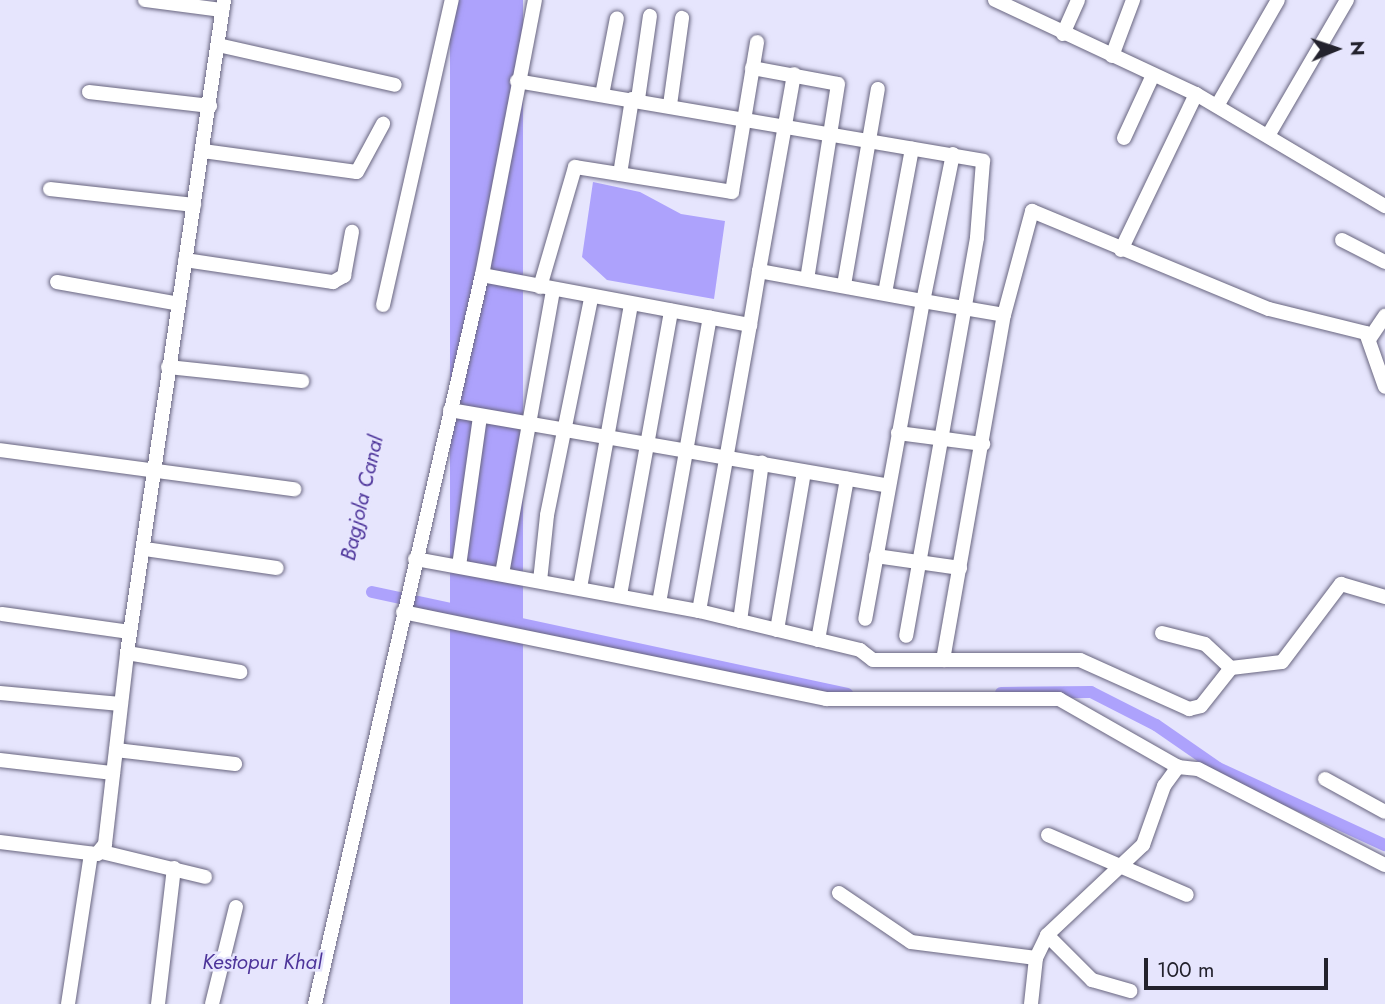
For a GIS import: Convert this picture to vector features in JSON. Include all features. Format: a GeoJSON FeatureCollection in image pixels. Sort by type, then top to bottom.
{"type":"FeatureCollection","features":[{"type":"Feature","properties":{"kind":"street"},"geometry":{"type":"LineString","coordinates":[[68,1004],[113,773],[130,632],[145,549],[153,469],[210,106],[223,5],[145,0]]}},
{"type":"Feature","properties":{"kind":"street"},"geometry":{"type":"LineString","coordinates":[[383,305],[452,0]]}},
{"type":"Feature","properties":{"kind":"street"},"geometry":{"type":"LineString","coordinates":[[315,1004],[482,275],[517,80],[535,0]]}},
{"type":"Feature","properties":{"kind":"street"},"geometry":{"type":"LineString","coordinates":[[995,0],[1196,94],[1269,134],[1385,206]]}},
{"type":"Feature","properties":{"kind":"street"},"geometry":{"type":"LineString","coordinates":[[1063,34],[1078,0]]}},
{"type":"Feature","properties":{"kind":"street"},"geometry":{"type":"LineString","coordinates":[[1112,56],[1133,0]]}},
{"type":"Feature","properties":{"kind":"street"},"geometry":{"type":"LineString","coordinates":[[1217,106],[1278,0]]}},
{"type":"Feature","properties":{"kind":"street"},"geometry":{"type":"LineString","coordinates":[[1269,134],[1346,0]]}},
{"type":"Feature","properties":{"kind":"street"},"geometry":{"type":"LineString","coordinates":[[620,174],[650,16]]}},
{"type":"Feature","properties":{"kind":"street"},"geometry":{"type":"LineString","coordinates":[[602,95],[617,18]]}},
{"type":"Feature","properties":{"kind":"street"},"geometry":{"type":"LineString","coordinates":[[670,105],[682,18]]}},
{"type":"Feature","properties":{"kind":"street"},"geometry":{"type":"LineString","coordinates":[[502,574],[546,288],[573,170],[620,174],[732,192],[757,42]]}},
{"type":"Feature","properties":{"kind":"street"},"geometry":{"type":"LineString","coordinates":[[218,45],[394,85]]}},
{"type":"Feature","properties":{"kind":"street"},"geometry":{"type":"LineString","coordinates":[[752,68],[837,81],[807,279]]}},
{"type":"Feature","properties":{"kind":"street"},"geometry":{"type":"LineString","coordinates":[[699,611],[794,74]]}},
{"type":"Feature","properties":{"kind":"street"},"geometry":{"type":"LineString","coordinates":[[1124,138],[1153,75]]}},
{"type":"Feature","properties":{"kind":"street"},"geometry":{"type":"LineString","coordinates":[[517,80],[953,154],[984,164],[906,636]]}},
{"type":"Feature","properties":{"kind":"street"},"geometry":{"type":"LineString","coordinates":[[844,285],[878,89]]}},
{"type":"Feature","properties":{"kind":"street"},"geometry":{"type":"LineString","coordinates":[[89,92],[210,106]]}},
{"type":"Feature","properties":{"kind":"street"},"geometry":{"type":"LineString","coordinates":[[1121,250],[1196,94]]}},
{"type":"Feature","properties":{"kind":"street"},"geometry":{"type":"LineString","coordinates":[[203,151],[357,172],[383,124]]}},
{"type":"Feature","properties":{"kind":"street"},"geometry":{"type":"LineString","coordinates":[[885,293],[912,149]]}},
{"type":"Feature","properties":{"kind":"street"},"geometry":{"type":"LineString","coordinates":[[865,619],[898,433],[953,154]]}},
{"type":"Feature","properties":{"kind":"street"},"geometry":{"type":"LineString","coordinates":[[50,189],[194,205]]}},
{"type":"Feature","properties":{"kind":"street"},"geometry":{"type":"LineString","coordinates":[[943,660],[1004,315],[1032,211],[1269,309],[1354,328],[1370,338],[1385,387]]}},
{"type":"Feature","properties":{"kind":"street"},"geometry":{"type":"LineString","coordinates":[[185,260],[333,282],[344,276],[352,232]]}},
{"type":"Feature","properties":{"kind":"street"},"geometry":{"type":"LineString","coordinates":[[1342,240],[1385,262]]}},
{"type":"Feature","properties":{"kind":"street"},"geometry":{"type":"LineString","coordinates":[[759,271],[1004,315]]}},
{"type":"Feature","properties":{"kind":"street"},"geometry":{"type":"LineString","coordinates":[[482,275],[591,298],[750,325]]}},
{"type":"Feature","properties":{"kind":"street"},"geometry":{"type":"LineString","coordinates":[[57,282],[179,304]]}},
{"type":"Feature","properties":{"kind":"street"},"geometry":{"type":"LineString","coordinates":[[540,581],[563,431],[591,298]]}},
{"type":"Feature","properties":{"kind":"street"},"geometry":{"type":"LineString","coordinates":[[580,587],[631,304]]}},
{"type":"Feature","properties":{"kind":"street"},"geometry":{"type":"LineString","coordinates":[[620,595],[671,311]]}},
{"type":"Feature","properties":{"kind":"street"},"geometry":{"type":"LineString","coordinates":[[1370,338],[1385,316]]}},
{"type":"Feature","properties":{"kind":"street"},"geometry":{"type":"LineString","coordinates":[[659,603],[710,318]]}},
{"type":"Feature","properties":{"kind":"street"},"geometry":{"type":"LineString","coordinates":[[168,367],[302,381]]}},
{"type":"Feature","properties":{"kind":"street"},"geometry":{"type":"LineString","coordinates":[[450,410],[608,441],[762,463],[888,486]]}},
{"type":"Feature","properties":{"kind":"street"},"geometry":{"type":"LineString","coordinates":[[459,566],[480,416]]}},
{"type":"Feature","properties":{"kind":"street"},"geometry":{"type":"LineString","coordinates":[[898,433],[983,444]]}},
{"type":"Feature","properties":{"kind":"street"},"geometry":{"type":"LineString","coordinates":[[0,450],[294,489]]}},
{"type":"Feature","properties":{"kind":"street"},"geometry":{"type":"LineString","coordinates":[[740,621],[762,463]]}},
{"type":"Feature","properties":{"kind":"street"},"geometry":{"type":"LineString","coordinates":[[777,630],[804,472]]}},
{"type":"Feature","properties":{"kind":"street"},"geometry":{"type":"LineString","coordinates":[[818,640],[847,479]]}},
{"type":"Feature","properties":{"kind":"street"},"geometry":{"type":"LineString","coordinates":[[145,549],[277,568]]}},
{"type":"Feature","properties":{"kind":"street"},"geometry":{"type":"LineString","coordinates":[[876,556],[960,568]]}},
{"type":"Feature","properties":{"kind":"street"},"geometry":{"type":"LineString","coordinates":[[415,559],[580,587],[699,611],[860,650],[873,660],[1073,659],[1194,709],[1231,668],[1282,662],[1341,584],[1385,597]]}},
{"type":"Feature","properties":{"kind":"street"},"geometry":{"type":"LineString","coordinates":[[404,608],[826,698],[1059,699],[1178,767],[1198,769],[1385,865]]}},
{"type":"Feature","properties":{"kind":"street"},"geometry":{"type":"LineString","coordinates":[[2,614],[130,632]]}},
{"type":"Feature","properties":{"kind":"street"},"geometry":{"type":"LineString","coordinates":[[1162,633],[1205,644],[1231,668]]}},
{"type":"Feature","properties":{"kind":"street"},"geometry":{"type":"LineString","coordinates":[[127,653],[240,673]]}},
{"type":"Feature","properties":{"kind":"street"},"geometry":{"type":"LineString","coordinates":[[0,693],[121,705]]}},
{"type":"Feature","properties":{"kind":"street"},"geometry":{"type":"LineString","coordinates":[[116,750],[235,764]]}},
{"type":"Feature","properties":{"kind":"street"},"geometry":{"type":"LineString","coordinates":[[0,760],[113,773]]}},
{"type":"Feature","properties":{"kind":"street"},"geometry":{"type":"LineString","coordinates":[[1031,1004],[1036,958],[1047,935],[1127,864],[1155,823],[1164,786],[1178,767]]}},
{"type":"Feature","properties":{"kind":"street"},"geometry":{"type":"LineString","coordinates":[[1325,779],[1385,812]]}},
{"type":"Feature","properties":{"kind":"street"},"geometry":{"type":"LineString","coordinates":[[1048,835],[1127,864],[1187,895]]}},
{"type":"Feature","properties":{"kind":"street"},"geometry":{"type":"LineString","coordinates":[[0,842],[96,853],[174,868],[205,877]]}},
{"type":"Feature","properties":{"kind":"street"},"geometry":{"type":"LineString","coordinates":[[158,1004],[174,868]]}},
{"type":"Feature","properties":{"kind":"street"},"geometry":{"type":"LineString","coordinates":[[839,893],[911,942],[1036,958]]}},
{"type":"Feature","properties":{"kind":"street"},"geometry":{"type":"LineString","coordinates":[[212,1004],[236,908]]}},
{"type":"Feature","properties":{"kind":"street"},"geometry":{"type":"LineString","coordinates":[[1047,935],[1092,981],[1130,991]]}},
{"type":"Feature","properties":{"kind":"water"},"geometry":{"type":"Polygon","coordinates":[[[450,0],[523,0],[523,1004],[450,1004],[450,0]]]}},
{"type":"Feature","properties":{"kind":"water"},"geometry":{"type":"Polygon","coordinates":[[[593,182],[640,192],[681,214],[725,221],[714,299],[607,280],[582,257],[593,182]]]}},
{"type":"Feature","properties":{"kind":"waterway"},"geometry":{"type":"LineString","coordinates":[[372,592],[847,694]]}},
{"type":"Feature","properties":{"kind":"waterway"},"geometry":{"type":"LineString","coordinates":[[1001,693],[1091,692],[1156,725],[1218,768],[1385,845]]}},
{"type":"Feature","properties":{"kind":"water label","name":"Bagjola Canal"},"geometry":{"type":"Point","coordinates":[362,498]}},
{"type":"Feature","properties":{"kind":"water label","name":"Kestopur Khal"},"geometry":{"type":"Point","coordinates":[262,962]}}]}
